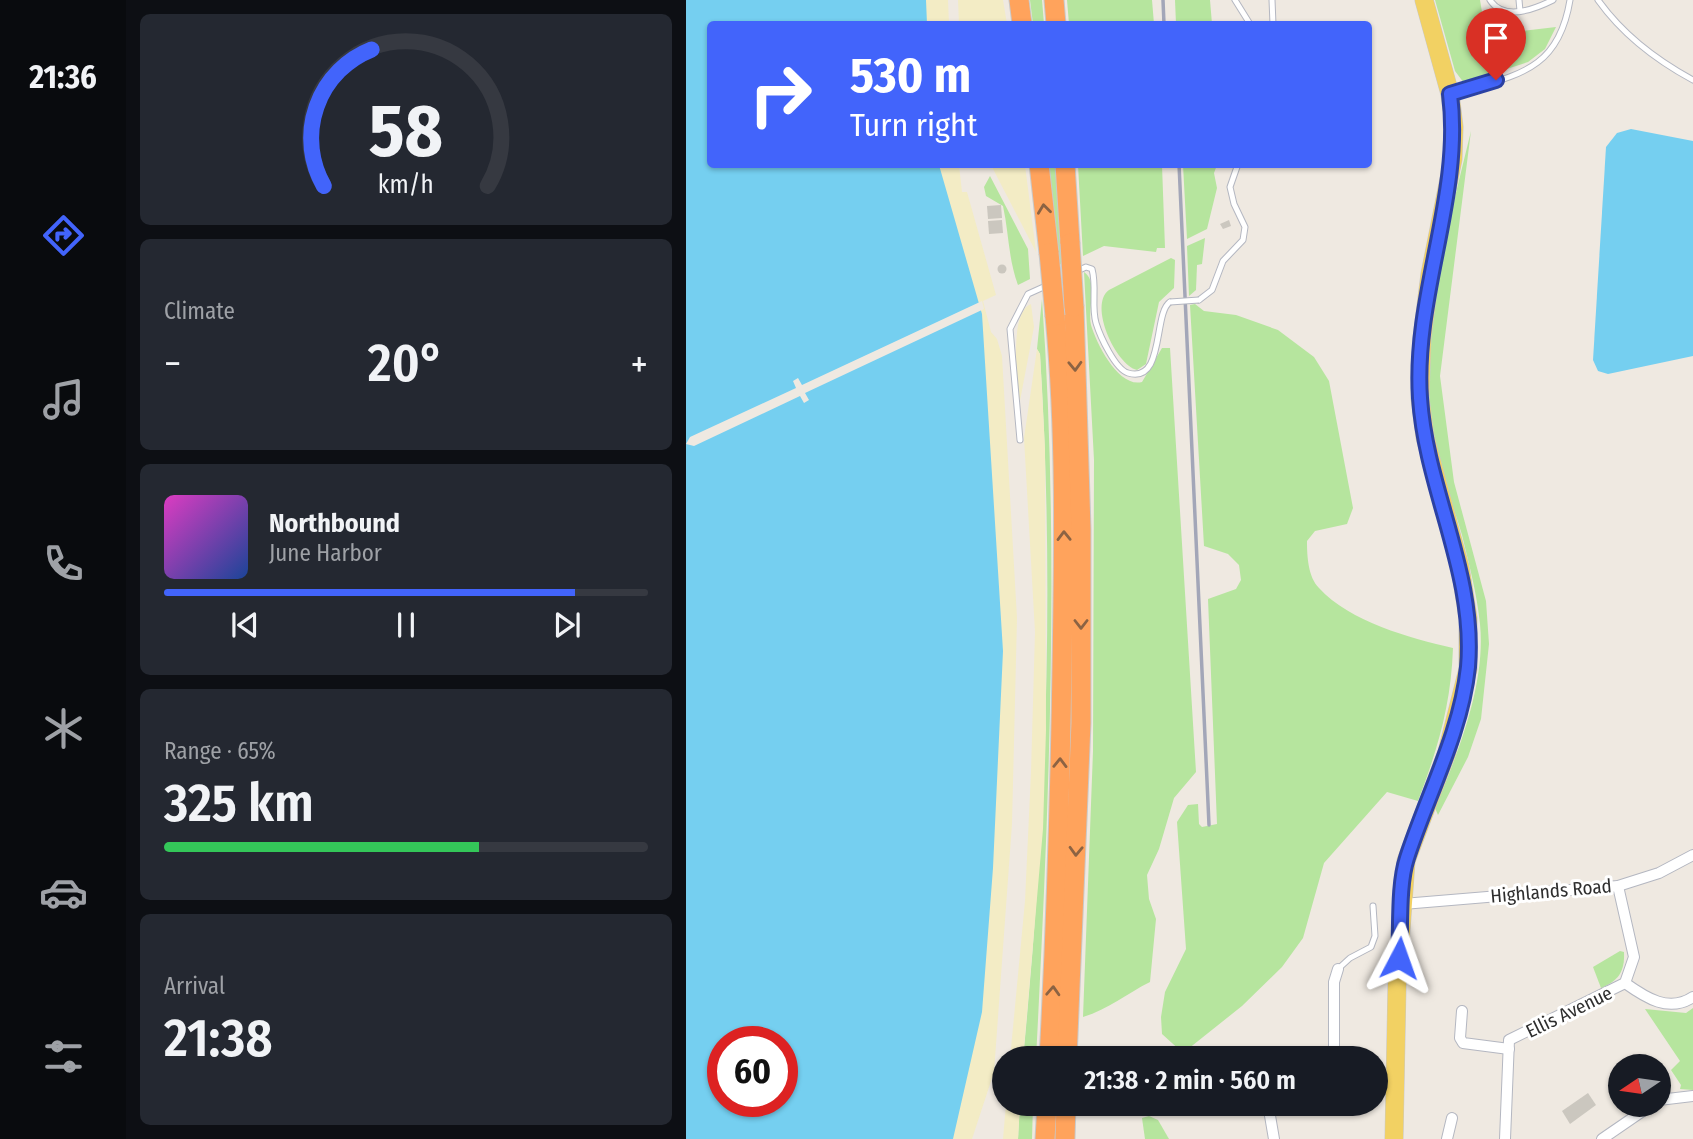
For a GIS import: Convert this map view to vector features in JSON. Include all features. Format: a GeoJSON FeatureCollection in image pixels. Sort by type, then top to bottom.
{"type":"FeatureCollection","features":[{"type":"Feature","properties":{"kind":"highway"},"geometry":{"type":"LineString","coordinates":[[1019,0],[1022,21]]}},
{"type":"Feature","properties":{"kind":"highway"},"geometry":{"type":"LineString","coordinates":[[1054,0],[1056,21]]}},
{"type":"Feature","properties":{"kind":"highway"},"geometry":{"type":"LineString","coordinates":[[1039,168],[1060,371],[1064,542],[1058,883],[1050,1046]]}},
{"type":"Feature","properties":{"kind":"highway"},"geometry":{"type":"LineString","coordinates":[[1065,168],[1081,529],[1081,723],[1068,1046]]}},
{"type":"Feature","properties":{"kind":"highway"},"geometry":{"type":"LineString","coordinates":[[1045,1139],[1046,1116]]}},
{"type":"Feature","properties":{"kind":"highway"},"geometry":{"type":"LineString","coordinates":[[1065,1139],[1066,1116]]}},
{"type":"Feature","properties":{"kind":"main road"},"geometry":{"type":"LineString","coordinates":[[1394,1139],[1406,861],[1447,752],[1468,669],[1468,618],[1460,567],[1425,437],[1420,398],[1422,338],[1430,274],[1453,159],[1454,127],[1450,94],[1424,0]]}},
{"type":"Feature","properties":{"kind":"street","name":"Highlands Road"},"geometry":{"type":"LineString","coordinates":[[1403,904],[1618,886],[1659,873],[1693,855]]}},
{"type":"Feature","properties":{"kind":"street","name":"Ellis Avenue"},"geometry":{"type":"LineString","coordinates":[[1505,1139],[1509,1041],[1625,984],[1634,957],[1618,886]]}},
{"type":"Feature","properties":{"kind":"street"},"geometry":{"type":"LineString","coordinates":[[1334,1046],[1334,982],[1338,969]]}},
{"type":"Feature","properties":{"kind":"street"},"geometry":{"type":"LineString","coordinates":[[1625,984],[1662,1005],[1685,1002],[1693,997]]}},
{"type":"Feature","properties":{"kind":"street"},"geometry":{"type":"LineString","coordinates":[[1462,1011],[1460,1038],[1463,1043],[1509,1049]]}},
{"type":"Feature","properties":{"kind":"street"},"geometry":{"type":"LineString","coordinates":[[1671,1099],[1693,1096]]}},
{"type":"Feature","properties":{"kind":"street"},"geometry":{"type":"LineString","coordinates":[[1270,1116],[1274,1139]]}},
{"type":"Feature","properties":{"kind":"street"},"geometry":{"type":"LineString","coordinates":[[1602,1139],[1634,1117]]}},
{"type":"Feature","properties":{"kind":"street"},"geometry":{"type":"LineString","coordinates":[[1447,1139],[1452,1118]]}},
{"type":"Feature","properties":{"kind":"lane"},"geometry":{"type":"LineString","coordinates":[[1235,0],[1248,21]]}},
{"type":"Feature","properties":{"kind":"lane"},"geometry":{"type":"LineString","coordinates":[[1272,0],[1273,21]]}},
{"type":"Feature","properties":{"kind":"lane"},"geometry":{"type":"LineString","coordinates":[[1490,0],[1498,9],[1520,11],[1553,0]]}},
{"type":"Feature","properties":{"kind":"lane"},"geometry":{"type":"LineString","coordinates":[[1519,0],[1520,11]]}},
{"type":"Feature","properties":{"kind":"lane"},"geometry":{"type":"LineString","coordinates":[[1450,94],[1534,66],[1553,51],[1563,31],[1569,10],[1568,0]]}},
{"type":"Feature","properties":{"kind":"lane"},"geometry":{"type":"LineString","coordinates":[[1598,0],[1612,20],[1658,61],[1693,80]]}},
{"type":"Feature","properties":{"kind":"lane"},"geometry":{"type":"LineString","coordinates":[[1020,440],[1010,329],[1017,310],[1028,294],[1086,267],[1092,269],[1096,282],[1096,323],[1122,370],[1131,374],[1140,373],[1148,367],[1160,339],[1161,317],[1165,305],[1170,302],[1199,300],[1212,290],[1223,261],[1243,240],[1245,228],[1230,187],[1237,168]]}},
{"type":"Feature","properties":{"kind":"lane"},"geometry":{"type":"LineString","coordinates":[[1338,969],[1350,958],[1371,947],[1375,936],[1373,906]]}},
{"type":"Feature","properties":{"kind":"green space"},"geometry":{"type":"Polygon","coordinates":[[[1030,0],[1042,0],[1044,21],[1033,21],[1030,0]]]}},
{"type":"Feature","properties":{"kind":"green space"},"geometry":{"type":"Polygon","coordinates":[[[1067,0],[1152,0],[1154,21],[1069,21],[1067,0]]]}},
{"type":"Feature","properties":{"kind":"green space"},"geometry":{"type":"Polygon","coordinates":[[[1175,0],[1210,0],[1212,21],[1176,21],[1175,0]]]}},
{"type":"Feature","properties":{"kind":"green space"},"geometry":{"type":"Polygon","coordinates":[[[1435,0],[1480,0],[1482,12],[1521,31],[1556,27],[1545,49],[1528,62],[1464,83],[1455,71],[1435,0]]]}},
{"type":"Feature","properties":{"kind":"green space"},"geometry":{"type":"Polygon","coordinates":[[[1471,131],[1440,376],[1454,482],[1486,601],[1489,644],[1481,719],[1468,757],[1438,815],[1435,808],[1468,718],[1479,670],[1481,647],[1479,613],[1470,568],[1432,438],[1428,386],[1429,349],[1438,276],[1471,131]]]}},
{"type":"Feature","properties":{"kind":"green space"},"geometry":{"type":"Polygon","coordinates":[[[1048,168],[1056,168],[1063,263],[1059,265],[1048,168]]]}},
{"type":"Feature","properties":{"kind":"green space"},"geometry":{"type":"Polygon","coordinates":[[[1078,168],[1162,168],[1165,248],[1157,248],[1156,252],[1104,246],[1083,256],[1078,168]]]}},
{"type":"Feature","properties":{"kind":"green space"},"geometry":{"type":"Polygon","coordinates":[[[1183,168],[1216,168],[1214,173],[1217,188],[1207,229],[1187,239],[1183,168]]]}},
{"type":"Feature","properties":{"kind":"green space"},"geometry":{"type":"Polygon","coordinates":[[[990,176],[1028,249],[1030,279],[1018,285],[1012,265],[1003,206],[986,196],[984,187],[990,176]]]}},
{"type":"Feature","properties":{"kind":"green space"},"geometry":{"type":"Polygon","coordinates":[[[1205,238],[1202,264],[1197,265],[1196,290],[1189,296],[1187,246],[1205,238]]]}},
{"type":"Feature","properties":{"kind":"green space"},"geometry":{"type":"Polygon","coordinates":[[[1171,258],[1175,260],[1174,288],[1159,302],[1146,364],[1137,370],[1121,358],[1107,334],[1103,321],[1103,298],[1109,290],[1171,258]]]}},
{"type":"Feature","properties":{"kind":"green space"},"geometry":{"type":"Polygon","coordinates":[[[1084,272],[1092,289],[1091,325],[1098,343],[1117,372],[1133,382],[1142,382],[1162,348],[1170,348],[1196,772],[1174,798],[1159,849],[1147,875],[1149,899],[1156,919],[1150,982],[1109,1006],[1083,1017],[1093,751],[1094,460],[1084,272]]]}},
{"type":"Feature","properties":{"kind":"green space"},"geometry":{"type":"Polygon","coordinates":[[[1042,299],[1050,489],[1051,679],[1037,1046],[1024,1046],[1037,883],[1046,707],[1045,442],[1040,354],[1037,349],[1042,299]]]}},
{"type":"Feature","properties":{"kind":"green space"},"geometry":{"type":"Polygon","coordinates":[[[1195,304],[1204,311],[1236,315],[1278,330],[1314,357],[1329,381],[1353,508],[1347,524],[1315,531],[1307,541],[1309,566],[1315,583],[1332,600],[1364,619],[1400,634],[1453,648],[1450,689],[1442,726],[1418,801],[1387,792],[1324,863],[1303,938],[1282,967],[1242,1006],[1192,1046],[1175,1046],[1162,1034],[1161,1017],[1165,992],[1186,949],[1177,822],[1188,805],[1198,804],[1199,824],[1202,827],[1217,824],[1208,599],[1236,589],[1241,580],[1239,565],[1228,554],[1204,546],[1190,305],[1195,304]]]}},
{"type":"Feature","properties":{"kind":"green space"},"geometry":{"type":"Polygon","coordinates":[[[1620,951],[1624,952],[1622,970],[1616,979],[1601,988],[1593,967],[1620,951]]]}},
{"type":"Feature","properties":{"kind":"green space"},"geometry":{"type":"Polygon","coordinates":[[[1693,1008],[1693,1090],[1680,1089],[1681,1085],[1671,1070],[1680,1061],[1645,1009],[1686,1013],[1693,1008]]]}},
{"type":"Feature","properties":{"kind":"green space"},"geometry":{"type":"Polygon","coordinates":[[[1019,1116],[1033,1116],[1032,1139],[1018,1139],[1019,1116]]]}},
{"type":"Feature","properties":{"kind":"green space"},"geometry":{"type":"Polygon","coordinates":[[[1149,1116],[1158,1120],[1169,1139],[1145,1139],[1142,1118],[1149,1116]]]}},
{"type":"Feature","properties":{"kind":"sand"},"geometry":{"type":"Polygon","coordinates":[[[892,0],[948,0],[949,21],[893,21],[892,0]]]}},
{"type":"Feature","properties":{"kind":"sand"},"geometry":{"type":"Polygon","coordinates":[[[958,0],[1003,0],[1006,21],[959,21],[958,0]]]}},
{"type":"Feature","properties":{"kind":"sand"},"geometry":{"type":"Polygon","coordinates":[[[894,168],[959,168],[962,192],[967,192],[996,295],[983,301],[991,332],[997,339],[1002,356],[1017,618],[1012,824],[996,1046],[992,1046],[992,1078],[972,1139],[892,1139],[894,168]]]}},
{"type":"Feature","properties":{"kind":"sand"},"geometry":{"type":"Polygon","coordinates":[[[993,168],[1025,168],[1036,252],[993,168]]]}},
{"type":"Feature","properties":{"kind":"sand"},"geometry":{"type":"Polygon","coordinates":[[[1031,304],[1034,327],[1019,406],[1017,334],[1024,310],[1031,304]]]}},
{"type":"Feature","properties":{"kind":"sand"},"geometry":{"type":"Polygon","coordinates":[[[1037,349],[1040,354],[1045,449],[1046,730],[1043,829],[1024,1046],[1011,1046],[1025,901],[1035,632],[1024,438],[1037,349]]]}},
{"type":"Feature","properties":{"kind":"sand"},"geometry":{"type":"Polygon","coordinates":[[[1005,1116],[1019,1116],[1018,1139],[1003,1139],[1005,1116]]]}},
{"type":"Feature","properties":{"kind":"water"},"geometry":{"type":"Polygon","coordinates":[[[686,0],[926,0],[927,21],[707,21],[707,168],[940,168],[982,314],[1003,651],[993,868],[982,1012],[953,1139],[686,1139],[686,0]]]}},
{"type":"Feature","properties":{"kind":"water"},"geometry":{"type":"Polygon","coordinates":[[[1631,129],[1693,141],[1693,356],[1608,374],[1598,371],[1593,360],[1606,147],[1617,133],[1631,129]]]}},
{"type":"Feature","properties":{"kind":"pier"},"geometry":{"type":"Polygon","coordinates":[[[982,301],[984,309],[805,393],[809,400],[804,403],[800,396],[694,446],[686,444],[690,437],[796,388],[793,381],[798,378],[802,385],[982,301]]]}},
{"type":"Feature","properties":{"kind":"building"},"geometry":{"type":"Polygon","coordinates":[[[1001,205],[1002,218],[988,219],[987,206],[1001,205]]]}},
{"type":"Feature","properties":{"kind":"building"},"geometry":{"type":"Polygon","coordinates":[[[1002,220],[1003,233],[989,234],[988,221],[1002,220]]]}},
{"type":"Feature","properties":{"kind":"building"},"geometry":{"type":"Polygon","coordinates":[[[1229,220],[1231,226],[1223,229],[1220,224],[1229,220]]]}},
{"type":"Feature","properties":{"kind":"building"},"geometry":{"type":"Polygon","coordinates":[[[1002,264],[1007,269],[1002,274],[997,269],[1002,264]]]}},
{"type":"Feature","properties":{"kind":"building"},"geometry":{"type":"Polygon","coordinates":[[[1588,1093],[1596,1105],[1570,1124],[1562,1111],[1588,1093]]]}},
{"type":"Feature","properties":{"kind":"railway"},"geometry":{"type":"LineString","coordinates":[[1163,0],[1164,21]]}},
{"type":"Feature","properties":{"kind":"railway"},"geometry":{"type":"LineString","coordinates":[[1179,168],[1209,825]]}},
{"type":"Feature","properties":{"kind":"route"},"geometry":{"type":"LineString","coordinates":[[1399,958],[1406,861],[1447,752],[1468,669],[1468,618],[1460,567],[1425,437],[1420,398],[1422,338],[1430,274],[1453,159],[1454,127],[1450,94],[1496,80]]}}]}
